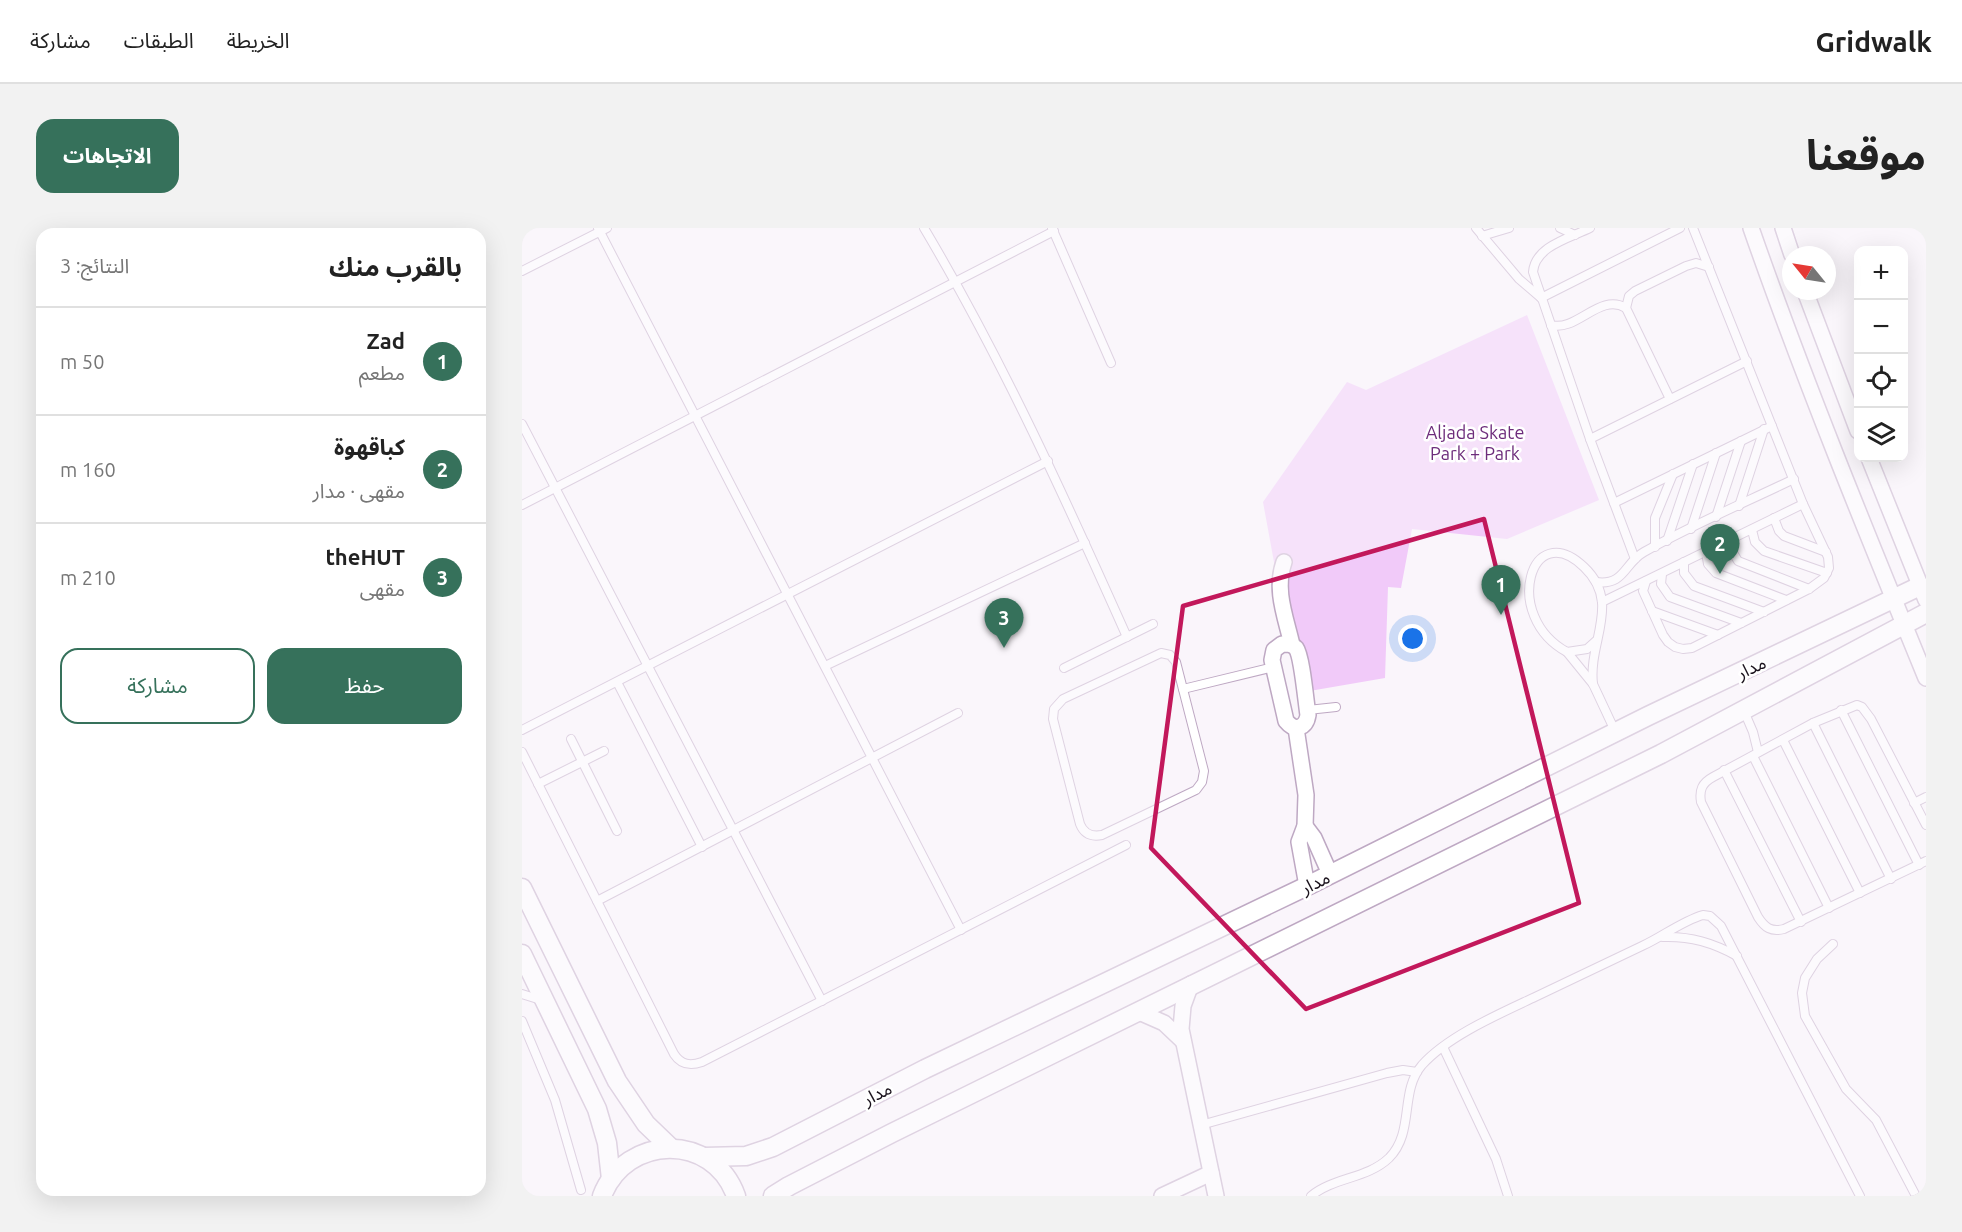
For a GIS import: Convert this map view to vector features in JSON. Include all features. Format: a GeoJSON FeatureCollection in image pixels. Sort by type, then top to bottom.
{"type":"FeatureCollection","features":[{"type":"Feature","properties":{"kind":"street"},"geometry":{"type":"LineString","coordinates":[[1751,228],[1789,338],[1866,534],[1926,678]]}},
{"type":"Feature","properties":{"kind":"street"},"geometry":{"type":"LineString","coordinates":[[1783,228],[1789,246]]}},
{"type":"Feature","properties":{"kind":"street"},"geometry":{"type":"LineString","coordinates":[[1808,300],[1854,420]]}},
{"type":"Feature","properties":{"kind":"street"},"geometry":{"type":"LineString","coordinates":[[1871,462],[1923,593]]}},
{"type":"Feature","properties":{"kind":"street"},"geometry":{"type":"LineString","coordinates":[[1284,562],[1279,582],[1280,592],[1292,645],[1296,648],[1299,658],[1308,710],[1306,723],[1296,728]]}},
{"type":"Feature","properties":{"kind":"street","name":"مدار"},"geometry":{"type":"LineString","coordinates":[[704,1157],[746,1156],[773,1147],[915,1074],[1307,886],[1648,716],[1894,599],[1923,593]]}},
{"type":"Feature","properties":{"kind":"street","name":"مدار"},"geometry":{"type":"LineString","coordinates":[[773,1196],[891,1133],[1661,754],[1926,613]]}},
{"type":"Feature","properties":{"kind":"street"},"geometry":{"type":"LineString","coordinates":[[1292,645],[1282,644],[1274,650],[1272,655],[1286,722],[1296,728]]}},
{"type":"Feature","properties":{"kind":"street"},"geometry":{"type":"LineString","coordinates":[[1296,728],[1306,795],[1305,826],[1299,836],[1299,842],[1307,886]]}},
{"type":"Feature","properties":{"kind":"street"},"geometry":{"type":"LineString","coordinates":[[1305,826],[1314,838],[1330,874]]}},
{"type":"Feature","properties":{"kind":"street"},"geometry":{"type":"LineString","coordinates":[[522,888],[617,1081],[635,1110],[671,1148]]}},
{"type":"Feature","properties":{"kind":"street"},"geometry":{"type":"LineString","coordinates":[[522,954],[597,1109],[607,1143],[611,1179]]}},
{"type":"Feature","properties":{"kind":"street"},"geometry":{"type":"LineString","coordinates":[[1191,984],[1181,1018],[1183,1041],[1216,1196]]}},
{"type":"Feature","properties":{"kind":"street"},"geometry":{"type":"LineString","coordinates":[[1140,1012],[1164,1023],[1183,1041]]}},
{"type":"Feature","properties":{"kind":"street"},"geometry":{"type":"LineString","coordinates":[[602,1196],[611,1179],[627,1162],[648,1151],[671,1148],[682,1149],[704,1157],[722,1171],[736,1196]]}},
{"type":"Feature","properties":{"kind":"street"},"geometry":{"type":"LineString","coordinates":[[1161,1196],[1211,1173]]}},
{"type":"Feature","properties":{"kind":"lane"},"geometry":{"type":"LineString","coordinates":[[924,228],[956,281],[1048,461],[1127,637]]}},
{"type":"Feature","properties":{"kind":"lane"},"geometry":{"type":"LineString","coordinates":[[1476,228],[1519,279],[1541,298]]}},
{"type":"Feature","properties":{"kind":"lane"},"geometry":{"type":"LineString","coordinates":[[1482,236],[1509,228]]}},
{"type":"Feature","properties":{"kind":"lane"},"geometry":{"type":"LineString","coordinates":[[1560,228],[1575,235]]}},
{"type":"Feature","properties":{"kind":"lane"},"geometry":{"type":"LineString","coordinates":[[1590,228],[1546,250],[1536,259],[1533,272],[1590,439],[1635,559]]}},
{"type":"Feature","properties":{"kind":"lane"},"geometry":{"type":"LineString","coordinates":[[1541,298],[1680,228]]}},
{"type":"Feature","properties":{"kind":"lane"},"geometry":{"type":"LineString","coordinates":[[1646,581],[1643,591],[1663,635],[1675,647],[1683,649],[1692,648],[1809,589],[1821,581],[1827,573],[1829,562],[1803,504],[1693,228]]}},
{"type":"Feature","properties":{"kind":"lane"},"geometry":{"type":"LineString","coordinates":[[522,271],[602,229],[962,930]]}},
{"type":"Feature","properties":{"kind":"lane"},"geometry":{"type":"LineString","coordinates":[[522,505],[1053,230],[1111,363]]}},
{"type":"Feature","properties":{"kind":"lane"},"geometry":{"type":"LineString","coordinates":[[1670,399],[1626,308],[1629,296],[1691,264],[1709,267]]}},
{"type":"Feature","properties":{"kind":"lane"},"geometry":{"type":"LineString","coordinates":[[1551,325],[1566,325],[1608,304],[1617,304],[1626,308]]}},
{"type":"Feature","properties":{"kind":"lane"},"geometry":{"type":"LineString","coordinates":[[1590,439],[1747,361]]}},
{"type":"Feature","properties":{"kind":"lane"},"geometry":{"type":"LineString","coordinates":[[522,424],[822,1001]]}},
{"type":"Feature","properties":{"kind":"lane"},"geometry":{"type":"LineString","coordinates":[[1614,503],[1772,426]]}},
{"type":"Feature","properties":{"kind":"lane"},"geometry":{"type":"LineString","coordinates":[[1739,506],[1764,429]]}},
{"type":"Feature","properties":{"kind":"lane"},"geometry":{"type":"LineString","coordinates":[[1716,517],[1741,441]]}},
{"type":"Feature","properties":{"kind":"lane"},"geometry":{"type":"LineString","coordinates":[[1691,529],[1716,453]]}},
{"type":"Feature","properties":{"kind":"lane"},"geometry":{"type":"LineString","coordinates":[[522,730],[1048,461]]}},
{"type":"Feature","properties":{"kind":"lane"},"geometry":{"type":"LineString","coordinates":[[1667,541],[1693,464]]}},
{"type":"Feature","properties":{"kind":"lane"},"geometry":{"type":"LineString","coordinates":[[1655,547],[1655,518],[1673,474]]}},
{"type":"Feature","properties":{"kind":"lane"},"geometry":{"type":"LineString","coordinates":[[1596,582],[1607,583],[1617,579],[1625,573],[1635,559],[1655,547],[1794,479]]}},
{"type":"Feature","properties":{"kind":"lane"},"geometry":{"type":"LineString","coordinates":[[1602,602],[1803,504]]}},
{"type":"Feature","properties":{"kind":"lane"},"geometry":{"type":"LineString","coordinates":[[1774,519],[1784,536],[1826,552]]}},
{"type":"Feature","properties":{"kind":"lane"},"geometry":{"type":"LineString","coordinates":[[1752,530],[1755,542],[1764,551],[1827,573]]}},
{"type":"Feature","properties":{"kind":"lane"},"geometry":{"type":"LineString","coordinates":[[1732,539],[1732,551],[1738,561],[1809,589]]}},
{"type":"Feature","properties":{"kind":"lane"},"geometry":{"type":"LineString","coordinates":[[825,666],[1085,543]]}},
{"type":"Feature","properties":{"kind":"lane"},"geometry":{"type":"LineString","coordinates":[[1706,552],[1708,564],[1716,573],[1786,600]]}},
{"type":"Feature","properties":{"kind":"lane"},"geometry":{"type":"LineString","coordinates":[[1593,684],[1592,666],[1603,618],[1602,602],[1596,582],[1580,563],[1563,553],[1545,556],[1533,570],[1529,599],[1534,617],[1544,634],[1558,647],[1573,653],[1587,650],[1597,640]]}},
{"type":"Feature","properties":{"kind":"lane"},"geometry":{"type":"LineString","coordinates":[[1684,562],[1684,573],[1694,586],[1764,612]]}},
{"type":"Feature","properties":{"kind":"lane"},"geometry":{"type":"LineString","coordinates":[[1662,573],[1661,584],[1670,597],[1742,623]]}},
{"type":"Feature","properties":{"kind":"lane"},"geometry":{"type":"LineString","coordinates":[[1652,611],[1719,634]]}},
{"type":"Feature","properties":{"kind":"lane"},"geometry":{"type":"LineString","coordinates":[[1064,668],[1153,624]]}},
{"type":"Feature","properties":{"kind":"lane"},"geometry":{"type":"LineString","coordinates":[[1567,652],[1593,684],[1616,733]]}},
{"type":"Feature","properties":{"kind":"lane"},"geometry":{"type":"LineString","coordinates":[[1161,653],[1173,658],[1183,689],[1204,771],[1203,782],[1196,790],[1102,835],[1086,833],[1080,824],[1053,718],[1056,705],[1063,699],[1161,653]]}},
{"type":"Feature","properties":{"kind":"lane"},"geometry":{"type":"LineString","coordinates":[[1183,689],[1274,667]]}},
{"type":"Feature","properties":{"kind":"lane"},"geometry":{"type":"LineString","coordinates":[[617,682],[702,847]]}},
{"type":"Feature","properties":{"kind":"lane"},"geometry":{"type":"LineString","coordinates":[[1841,710],[1923,863],[1784,930],[1768,929],[1758,917],[1701,802],[1702,787],[1706,781],[1724,770],[1813,723],[1841,710],[1857,705],[1868,713],[1926,825]]}},
{"type":"Feature","properties":{"kind":"lane"},"geometry":{"type":"LineString","coordinates":[[1308,710],[1336,707]]}},
{"type":"Feature","properties":{"kind":"lane"},"geometry":{"type":"LineString","coordinates":[[1744,709],[1753,732],[1756,754],[1829,908]]}},
{"type":"Feature","properties":{"kind":"lane"},"geometry":{"type":"LineString","coordinates":[[597,901],[958,712]]}},
{"type":"Feature","properties":{"kind":"lane"},"geometry":{"type":"LineString","coordinates":[[1813,723],[1891,879]]}},
{"type":"Feature","properties":{"kind":"lane"},"geometry":{"type":"LineString","coordinates":[[571,739],[617,831]]}},
{"type":"Feature","properties":{"kind":"lane"},"geometry":{"type":"LineString","coordinates":[[1783,740],[1860,893]]}},
{"type":"Feature","properties":{"kind":"lane"},"geometry":{"type":"LineString","coordinates":[[538,784],[604,751]]}},
{"type":"Feature","properties":{"kind":"lane"},"geometry":{"type":"LineString","coordinates":[[522,752],[674,1054],[682,1063],[691,1065],[702,1062],[1126,846]]}},
{"type":"Feature","properties":{"kind":"lane"},"geometry":{"type":"LineString","coordinates":[[1724,770],[1801,922]]}},
{"type":"Feature","properties":{"kind":"lane"},"geometry":{"type":"LineString","coordinates":[[1914,803],[1926,797]]}},
{"type":"Feature","properties":{"kind":"lane"},"geometry":{"type":"LineString","coordinates":[[1311,1196],[1370,1171],[1391,1156],[1403,1135],[1409,1095],[1417,1072],[1443,1047],[1488,1019],[1662,937],[1696,917],[1710,916],[1721,926],[1860,1196]]}},
{"type":"Feature","properties":{"kind":"lane"},"geometry":{"type":"LineString","coordinates":[[1662,937],[1693,938],[1716,945],[1737,956]]}},
{"type":"Feature","properties":{"kind":"lane"},"geometry":{"type":"LineString","coordinates":[[1833,944],[1817,959],[1805,978],[1802,1001],[1805,1016],[1846,1089],[1876,1120],[1916,1196]]}},
{"type":"Feature","properties":{"kind":"lane"},"geometry":{"type":"LineString","coordinates":[[522,994],[545,1001]]}},
{"type":"Feature","properties":{"kind":"lane"},"geometry":{"type":"LineString","coordinates":[[522,1021],[555,1100],[581,1190]]}},
{"type":"Feature","properties":{"kind":"lane"},"geometry":{"type":"LineString","coordinates":[[1443,1047],[1491,1149],[1508,1196]]}},
{"type":"Feature","properties":{"kind":"lane"},"geometry":{"type":"LineString","coordinates":[[1201,1125],[1387,1073],[1403,1070],[1417,1072]]}},
{"type":"Feature","properties":{"kind":"highlighted area"},"geometry":{"type":"Polygon","coordinates":[[[1484,519],[1579,903],[1306,1009],[1151,848],[1183,606],[1484,519]]]}},
{"type":"Feature","properties":{"kind":"green space","name":"Aljada Skate Park + Park"},"geometry":{"type":"Polygon","coordinates":[[[1527,315],[1599,500],[1507,539],[1412,529],[1401,588],[1388,587],[1385,678],[1298,693],[1263,502],[1347,382],[1366,390],[1527,315]]]}},
{"type":"Feature","properties":{"kind":"place","name":"كباقهوة"},"geometry":{"type":"Point","coordinates":[1720,574]}},
{"type":"Feature","properties":{"kind":"place","name":"Zad"},"geometry":{"type":"Point","coordinates":[1501,615]}},
{"type":"Feature","properties":{"kind":"place","name":"theHUT"},"geometry":{"type":"Point","coordinates":[1004,648]}}]}
